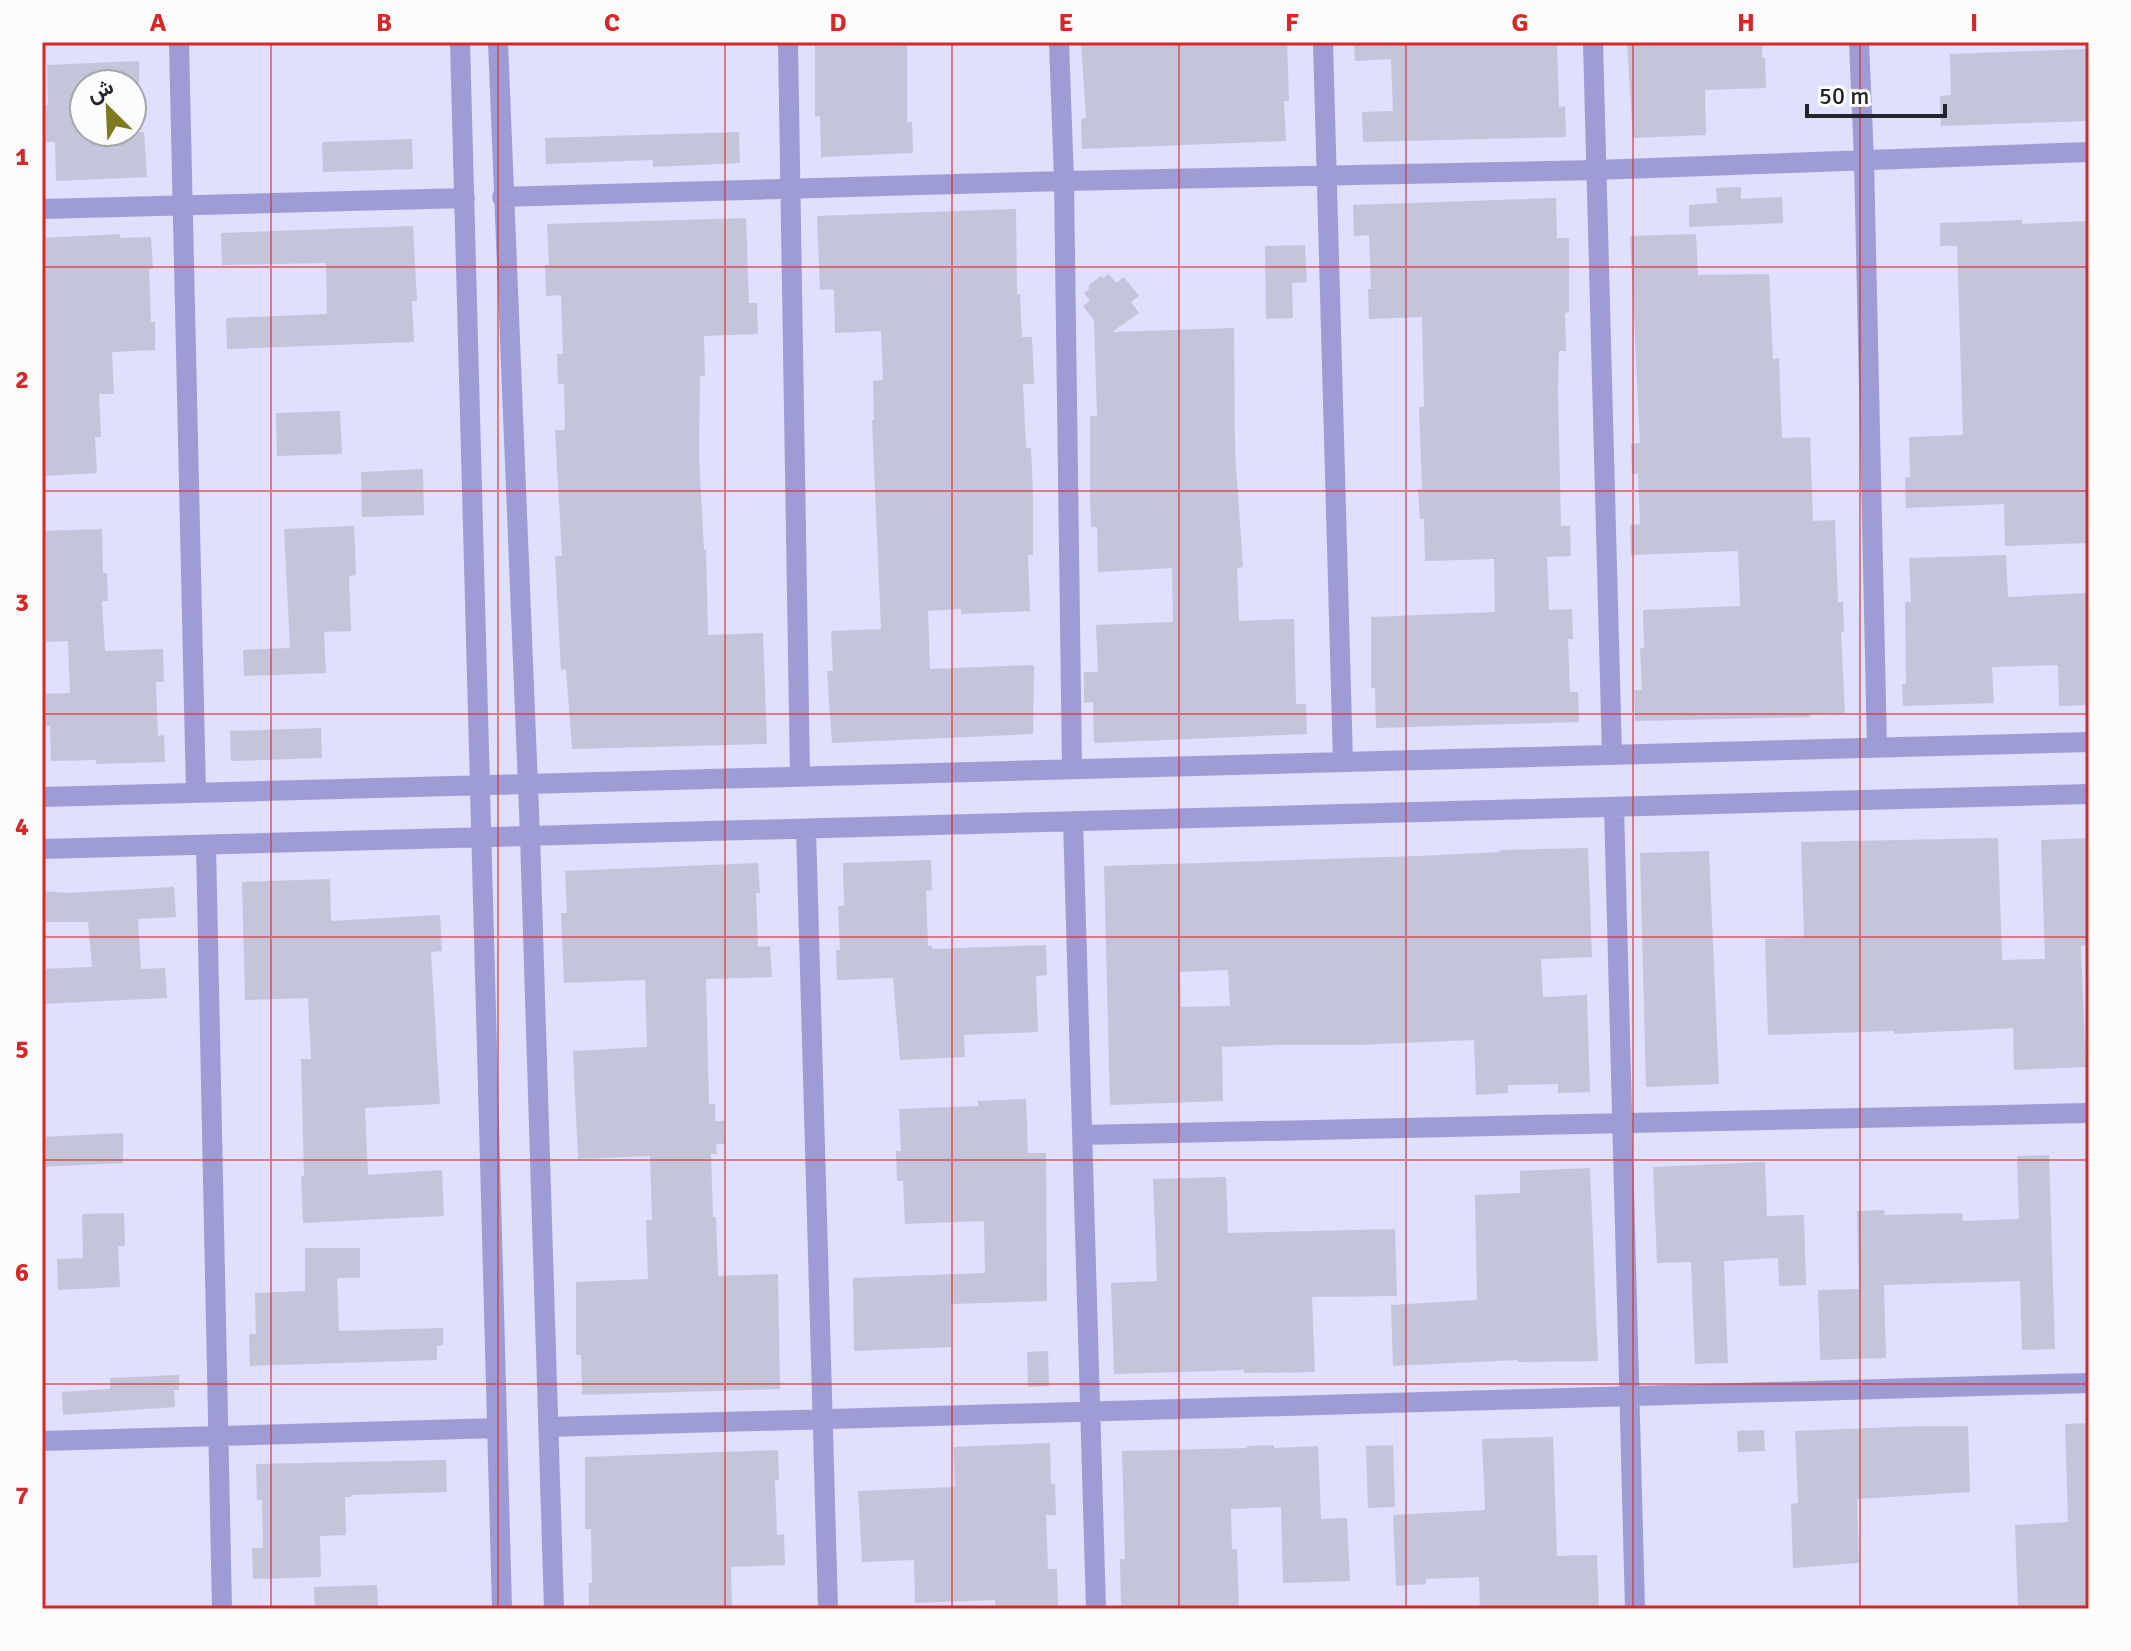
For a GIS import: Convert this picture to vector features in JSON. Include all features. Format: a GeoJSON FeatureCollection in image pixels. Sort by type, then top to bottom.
{"type":"FeatureCollection","features":[{"type":"Feature","properties":{"kind":"street"},"geometry":{"type":"LineString","coordinates":[[179,42],[196,793]]}},
{"type":"Feature","properties":{"kind":"street"},"geometry":{"type":"LineString","coordinates":[[460,42],[502,1609]]}},
{"type":"Feature","properties":{"kind":"street"},"geometry":{"type":"LineString","coordinates":[[498,42],[530,836],[554,1609]]}},
{"type":"Feature","properties":{"kind":"street"},"geometry":{"type":"LineString","coordinates":[[788,42],[800,777]]}},
{"type":"Feature","properties":{"kind":"street"},"geometry":{"type":"LineString","coordinates":[[1059,42],[1064,181],[1072,769]]}},
{"type":"Feature","properties":{"kind":"street"},"geometry":{"type":"LineString","coordinates":[[1323,42],[1343,762]]}},
{"type":"Feature","properties":{"kind":"street"},"geometry":{"type":"LineString","coordinates":[[1593,42],[1612,755]]}},
{"type":"Feature","properties":{"kind":"street"},"geometry":{"type":"LineString","coordinates":[[1859,42],[1877,747]]}},
{"type":"Feature","properties":{"kind":"street"},"geometry":{"type":"LineString","coordinates":[[502,197],[1597,170],[2089,152]]}},
{"type":"Feature","properties":{"kind":"street"},"geometry":{"type":"LineString","coordinates":[[42,209],[465,198]]}},
{"type":"Feature","properties":{"kind":"street"},"geometry":{"type":"LineString","coordinates":[[42,797],[2089,742]]}},
{"type":"Feature","properties":{"kind":"street"},"geometry":{"type":"LineString","coordinates":[[42,849],[2089,794]]}},
{"type":"Feature","properties":{"kind":"street"},"geometry":{"type":"LineString","coordinates":[[1614,807],[1635,1609]]}},
{"type":"Feature","properties":{"kind":"street"},"geometry":{"type":"LineString","coordinates":[[1073,821],[1096,1609]]}},
{"type":"Feature","properties":{"kind":"street"},"geometry":{"type":"LineString","coordinates":[[806,829],[828,1609]]}},
{"type":"Feature","properties":{"kind":"street"},"geometry":{"type":"LineString","coordinates":[[206,845],[222,1609]]}},
{"type":"Feature","properties":{"kind":"street"},"geometry":{"type":"LineString","coordinates":[[1083,1135],[2089,1113]]}},
{"type":"Feature","properties":{"kind":"street"},"geometry":{"type":"LineString","coordinates":[[548,1427],[2089,1383]]}},
{"type":"Feature","properties":{"kind":"street"},"geometry":{"type":"LineString","coordinates":[[42,1441],[497,1428]]}},
{"type":"Feature","properties":{"kind":"shaded area"},"geometry":{"type":"Polygon","coordinates":[[[42,42],[2089,42],[2089,1609],[42,1609],[42,42]]]}},
{"type":"Feature","properties":{"kind":"building"},"geometry":{"type":"Polygon","coordinates":[[[907,42],[907,122],[912,122],[913,153],[821,157],[820,116],[815,117],[815,44],[907,42]]]}},
{"type":"Feature","properties":{"kind":"building"},"geometry":{"type":"Polygon","coordinates":[[[1081,42],[1287,42],[1289,101],[1284,101],[1286,141],[1082,149],[1081,119],[1086,118],[1081,42]]]}},
{"type":"Feature","properties":{"kind":"building"},"geometry":{"type":"Polygon","coordinates":[[[1354,42],[1557,42],[1559,107],[1565,106],[1566,137],[1363,142],[1362,112],[1393,111],[1391,59],[1355,61],[1354,42]]]}},
{"type":"Feature","properties":{"kind":"building"},"geometry":{"type":"Polygon","coordinates":[[[1627,42],[1762,42],[1766,88],[1705,90],[1706,135],[1633,138],[1627,42]]]}},
{"type":"Feature","properties":{"kind":"building"},"geometry":{"type":"Polygon","coordinates":[[[2089,49],[2089,121],[1941,126],[1940,96],[1951,95],[1950,54],[2089,49]]]}},
{"type":"Feature","properties":{"kind":"building"},"geometry":{"type":"Polygon","coordinates":[[[139,61],[139,68],[68,68],[68,148],[145,148],[147,177],[56,181],[55,142],[42,142],[42,105],[48,105],[47,65],[139,61]]]}},
{"type":"Feature","properties":{"kind":"building"},"geometry":{"type":"Polygon","coordinates":[[[739,132],[740,163],[653,167],[653,160],[546,164],[545,138],[739,132]]]}},
{"type":"Feature","properties":{"kind":"building"},"geometry":{"type":"Polygon","coordinates":[[[412,139],[413,169],[323,172],[322,142],[412,139]]]}},
{"type":"Feature","properties":{"kind":"building"},"geometry":{"type":"Polygon","coordinates":[[[1741,187],[1741,199],[1782,197],[1783,223],[1689,227],[1689,205],[1717,203],[1716,188],[1741,187]]]}},
{"type":"Feature","properties":{"kind":"building"},"geometry":{"type":"Polygon","coordinates":[[[1556,198],[1557,238],[1569,238],[1569,312],[1565,313],[1566,351],[1559,351],[1558,390],[1561,526],[1570,526],[1571,556],[1547,557],[1549,610],[1572,609],[1573,639],[1568,639],[1570,692],[1578,692],[1579,722],[1376,728],[1375,688],[1371,688],[1371,617],[1495,612],[1494,559],[1425,561],[1424,519],[1420,519],[1418,489],[1422,489],[1419,407],[1424,407],[1422,317],[1369,319],[1369,235],[1354,236],[1353,205],[1556,198]]]}},
{"type":"Feature","properties":{"kind":"building"},"geometry":{"type":"Polygon","coordinates":[[[1016,209],[1017,294],[1020,294],[1022,337],[1032,337],[1034,384],[1023,384],[1026,448],[1031,448],[1033,495],[1033,555],[1028,555],[1030,611],[961,614],[961,609],[928,611],[930,669],[1034,665],[1033,734],[832,743],[827,671],[833,671],[831,631],[881,629],[872,420],[873,381],[883,380],[881,331],[835,333],[834,289],[820,290],[817,216],[1016,209]]]}},
{"type":"Feature","properties":{"kind":"building"},"geometry":{"type":"Polygon","coordinates":[[[746,218],[749,303],[757,303],[758,334],[704,336],[705,376],[700,376],[699,457],[708,635],[763,633],[767,744],[572,749],[566,669],[561,670],[555,556],[562,556],[555,430],[565,430],[564,384],[558,384],[557,354],[563,354],[561,295],[546,296],[545,265],[549,265],[547,224],[746,218]]]}},
{"type":"Feature","properties":{"kind":"building"},"geometry":{"type":"Polygon","coordinates":[[[2022,220],[2022,224],[2089,221],[2089,543],[2005,546],[2004,504],[1906,508],[1905,477],[1910,477],[1909,437],[1963,435],[1957,246],[1940,246],[1940,223],[2022,220]]]}},
{"type":"Feature","properties":{"kind":"building"},"geometry":{"type":"Polygon","coordinates":[[[413,226],[417,301],[412,301],[414,342],[227,349],[226,318],[327,314],[326,263],[222,265],[221,233],[413,226]]]}},
{"type":"Feature","properties":{"kind":"building"},"geometry":{"type":"Polygon","coordinates":[[[120,234],[120,238],[151,237],[153,269],[149,269],[155,350],[112,352],[114,394],[99,394],[101,437],[95,437],[97,473],[42,476],[42,238],[120,234]]]}},
{"type":"Feature","properties":{"kind":"building"},"geometry":{"type":"Polygon","coordinates":[[[1696,234],[1698,275],[1769,274],[1773,359],[1779,358],[1782,438],[1810,437],[1813,521],[1835,520],[1838,602],[1843,602],[1844,632],[1841,633],[1845,713],[1810,714],[1810,717],[1635,721],[1634,690],[1642,690],[1640,648],[1644,648],[1643,610],[1740,606],[1738,551],[1631,555],[1630,525],[1640,524],[1638,474],[1632,474],[1631,444],[1640,443],[1630,236],[1696,234]]]}},
{"type":"Feature","properties":{"kind":"building"},"geometry":{"type":"Polygon","coordinates":[[[1305,245],[1307,282],[1292,283],[1293,318],[1266,319],[1265,246],[1305,245]]]}},
{"type":"Feature","properties":{"kind":"building"},"geometry":{"type":"Polygon","coordinates":[[[1109,274],[1116,283],[1124,277],[1139,296],[1131,302],[1139,313],[1112,332],[1234,328],[1235,452],[1243,567],[1237,568],[1239,621],[1294,619],[1296,704],[1306,704],[1307,734],[1094,743],[1093,702],[1084,703],[1084,672],[1098,672],[1096,625],[1173,622],[1172,568],[1098,572],[1097,527],[1091,527],[1090,497],[1090,416],[1097,416],[1094,320],[1083,306],[1090,301],[1084,293],[1090,288],[1088,286],[1109,274]]]}},
{"type":"Feature","properties":{"kind":"building"},"geometry":{"type":"Polygon","coordinates":[[[340,411],[342,454],[277,456],[276,413],[340,411]]]}},
{"type":"Feature","properties":{"kind":"building"},"geometry":{"type":"Polygon","coordinates":[[[423,469],[424,515],[362,517],[361,472],[423,469]]]}},
{"type":"Feature","properties":{"kind":"building"},"geometry":{"type":"Polygon","coordinates":[[[354,526],[356,575],[349,576],[351,631],[324,632],[326,673],[244,676],[243,650],[290,648],[284,529],[354,526]]]}},
{"type":"Feature","properties":{"kind":"building"},"geometry":{"type":"Polygon","coordinates":[[[102,529],[103,573],[107,573],[108,601],[102,601],[105,651],[163,649],[164,682],[156,682],[158,736],[164,735],[165,762],[96,764],[96,760],[51,761],[50,726],[42,726],[42,694],[70,693],[68,641],[42,642],[42,615],[45,615],[42,531],[102,529]]]}},
{"type":"Feature","properties":{"kind":"building"},"geometry":{"type":"Polygon","coordinates":[[[2006,555],[2008,597],[2089,593],[2089,705],[2059,706],[2058,665],[1992,667],[1994,703],[1903,706],[1902,684],[1906,684],[1905,602],[1911,602],[1909,558],[2006,555]]]}},
{"type":"Feature","properties":{"kind":"building"},"geometry":{"type":"Polygon","coordinates":[[[321,728],[322,758],[231,761],[230,731],[321,728]]]}},
{"type":"Feature","properties":{"kind":"building"},"geometry":{"type":"Polygon","coordinates":[[[1998,838],[2002,960],[2045,959],[2041,840],[2089,838],[2089,945],[2081,946],[2086,1067],[2014,1070],[2013,1028],[1894,1034],[1894,1031],[1768,1035],[1765,939],[1804,937],[1801,842],[1998,838]]]}},
{"type":"Feature","properties":{"kind":"building"},"geometry":{"type":"Polygon","coordinates":[[[1588,848],[1592,957],[1541,959],[1543,997],[1587,995],[1590,1092],[1558,1093],[1558,1084],[1508,1085],[1508,1093],[1476,1095],[1474,1040],[1277,1045],[1222,1047],[1223,1101],[1110,1105],[1104,866],[1417,856],[1588,848]],[[1228,970],[1180,972],[1181,1007],[1230,1006],[1228,970]]]}},
{"type":"Feature","properties":{"kind":"building"},"geometry":{"type":"Polygon","coordinates":[[[1709,851],[1719,1084],[1646,1087],[1640,853],[1709,851]]]}},
{"type":"Feature","properties":{"kind":"building"},"geometry":{"type":"Polygon","coordinates":[[[931,860],[932,890],[926,891],[928,946],[932,949],[1046,945],[1047,975],[1036,976],[1038,1032],[964,1035],[965,1057],[900,1060],[893,978],[837,980],[836,950],[840,950],[838,906],[844,906],[843,863],[931,860]]]}},
{"type":"Feature","properties":{"kind":"building"},"geometry":{"type":"Polygon","coordinates":[[[758,863],[758,947],[770,946],[772,977],[706,979],[709,1104],[715,1104],[715,1121],[724,1121],[725,1144],[716,1144],[717,1154],[711,1154],[713,1217],[716,1217],[718,1276],[778,1274],[780,1389],[582,1395],[581,1355],[576,1355],[576,1282],[648,1279],[646,1220],[652,1220],[650,1156],[578,1159],[573,1051],[647,1047],[645,980],[564,983],[561,913],[567,913],[565,871],[758,863]]]}},
{"type":"Feature","properties":{"kind":"building"},"geometry":{"type":"Polygon","coordinates":[[[330,879],[331,921],[440,915],[442,951],[431,952],[440,1104],[365,1108],[368,1175],[442,1170],[444,1216],[303,1223],[301,1059],[311,1059],[308,998],[245,1000],[242,882],[330,879]]]}},
{"type":"Feature","properties":{"kind":"building"},"geometry":{"type":"Polygon","coordinates":[[[174,887],[176,917],[138,919],[141,969],[165,968],[167,998],[42,1004],[42,969],[92,967],[88,922],[42,922],[42,891],[68,893],[174,887]]]}},
{"type":"Feature","properties":{"kind":"building"},"geometry":{"type":"Polygon","coordinates":[[[1026,1099],[1028,1153],[1046,1153],[1047,1301],[951,1304],[951,1347],[854,1351],[853,1278],[985,1273],[984,1221],[905,1224],[903,1181],[897,1181],[896,1151],[901,1151],[899,1109],[978,1106],[978,1101],[1026,1099]]]}},
{"type":"Feature","properties":{"kind":"building"},"geometry":{"type":"Polygon","coordinates":[[[123,1133],[123,1163],[42,1167],[42,1137],[123,1133]]]}},
{"type":"Feature","properties":{"kind":"building"},"geometry":{"type":"Polygon","coordinates":[[[2049,1155],[2055,1349],[2022,1350],[2020,1281],[1884,1285],[1886,1358],[1820,1360],[1818,1290],[1859,1289],[1857,1211],[1884,1210],[1885,1215],[1962,1213],[1963,1221],[2019,1219],[2017,1156],[2049,1155]]]}},
{"type":"Feature","properties":{"kind":"building"},"geometry":{"type":"Polygon","coordinates":[[[1765,1162],[1767,1216],[1804,1215],[1806,1285],[1779,1286],[1778,1258],[1724,1261],[1728,1363],[1695,1364],[1691,1262],[1657,1263],[1653,1167],[1765,1162]]]}},
{"type":"Feature","properties":{"kind":"building"},"geometry":{"type":"Polygon","coordinates":[[[1590,1168],[1598,1361],[1518,1360],[1393,1366],[1391,1305],[1477,1300],[1475,1195],[1520,1193],[1520,1171],[1590,1168]]]}},
{"type":"Feature","properties":{"kind":"building"},"geometry":{"type":"Polygon","coordinates":[[[1226,1177],[1228,1233],[1395,1229],[1397,1296],[1312,1297],[1315,1372],[1244,1373],[1244,1370],[1114,1374],[1111,1283],[1157,1281],[1153,1179],[1226,1177]]]}},
{"type":"Feature","properties":{"kind":"building"},"geometry":{"type":"Polygon","coordinates":[[[124,1213],[125,1246],[118,1246],[120,1287],[58,1290],[57,1259],[83,1258],[82,1214],[124,1213]]]}},
{"type":"Feature","properties":{"kind":"building"},"geometry":{"type":"Polygon","coordinates":[[[305,1248],[360,1248],[360,1278],[337,1278],[339,1331],[443,1328],[443,1345],[437,1346],[437,1360],[250,1366],[249,1334],[256,1334],[255,1293],[305,1291],[305,1248]]]}},
{"type":"Feature","properties":{"kind":"building"},"geometry":{"type":"Polygon","coordinates":[[[1048,1351],[1049,1386],[1028,1387],[1027,1352],[1048,1351]]]}},
{"type":"Feature","properties":{"kind":"building"},"geometry":{"type":"Polygon","coordinates":[[[179,1375],[179,1390],[174,1390],[175,1407],[63,1415],[62,1392],[110,1389],[110,1378],[179,1375]]]}},
{"type":"Feature","properties":{"kind":"building"},"geometry":{"type":"Polygon","coordinates":[[[2089,1423],[2089,1609],[2018,1609],[2015,1525],[2068,1522],[2065,1424],[2089,1423]]]}},
{"type":"Feature","properties":{"kind":"building"},"geometry":{"type":"Polygon","coordinates":[[[1968,1426],[1970,1492],[1857,1499],[1859,1563],[1793,1568],[1791,1504],[1798,1503],[1795,1431],[1968,1426]]]}},
{"type":"Feature","properties":{"kind":"building"},"geometry":{"type":"Polygon","coordinates":[[[1764,1430],[1765,1451],[1738,1452],[1737,1431],[1764,1430]]]}},
{"type":"Feature","properties":{"kind":"building"},"geometry":{"type":"Polygon","coordinates":[[[1553,1437],[1557,1556],[1597,1555],[1599,1609],[1480,1609],[1479,1577],[1426,1579],[1426,1584],[1396,1586],[1393,1515],[1485,1510],[1482,1439],[1553,1437]]]}},
{"type":"Feature","properties":{"kind":"building"},"geometry":{"type":"Polygon","coordinates":[[[1050,1443],[1051,1484],[1055,1484],[1056,1515],[1046,1515],[1048,1569],[1057,1569],[1058,1609],[995,1609],[995,1600],[915,1603],[914,1560],[862,1562],[858,1491],[955,1487],[953,1447],[1050,1443]]]}},
{"type":"Feature","properties":{"kind":"building"},"geometry":{"type":"Polygon","coordinates":[[[1274,1445],[1274,1448],[1318,1446],[1321,1519],[1347,1518],[1350,1581],[1283,1583],[1281,1507],[1231,1509],[1232,1549],[1237,1549],[1239,1609],[1121,1609],[1120,1559],[1125,1559],[1122,1451],[1274,1445]]]}},
{"type":"Feature","properties":{"kind":"building"},"geometry":{"type":"Polygon","coordinates":[[[1393,1445],[1395,1507],[1368,1508],[1366,1446],[1393,1445]]]}},
{"type":"Feature","properties":{"kind":"building"},"geometry":{"type":"Polygon","coordinates":[[[778,1450],[779,1480],[775,1480],[777,1535],[784,1534],[785,1565],[731,1567],[732,1608],[589,1609],[591,1529],[585,1529],[585,1457],[778,1450]]]}},
{"type":"Feature","properties":{"kind":"building"},"geometry":{"type":"Polygon","coordinates":[[[446,1460],[447,1492],[345,1497],[346,1535],[320,1536],[321,1577],[253,1579],[252,1548],[263,1548],[262,1500],[257,1500],[256,1464],[446,1460]]]}},
{"type":"Feature","properties":{"kind":"building"},"geometry":{"type":"Polygon","coordinates":[[[377,1585],[378,1609],[315,1609],[314,1587],[377,1585]]]}}]}
